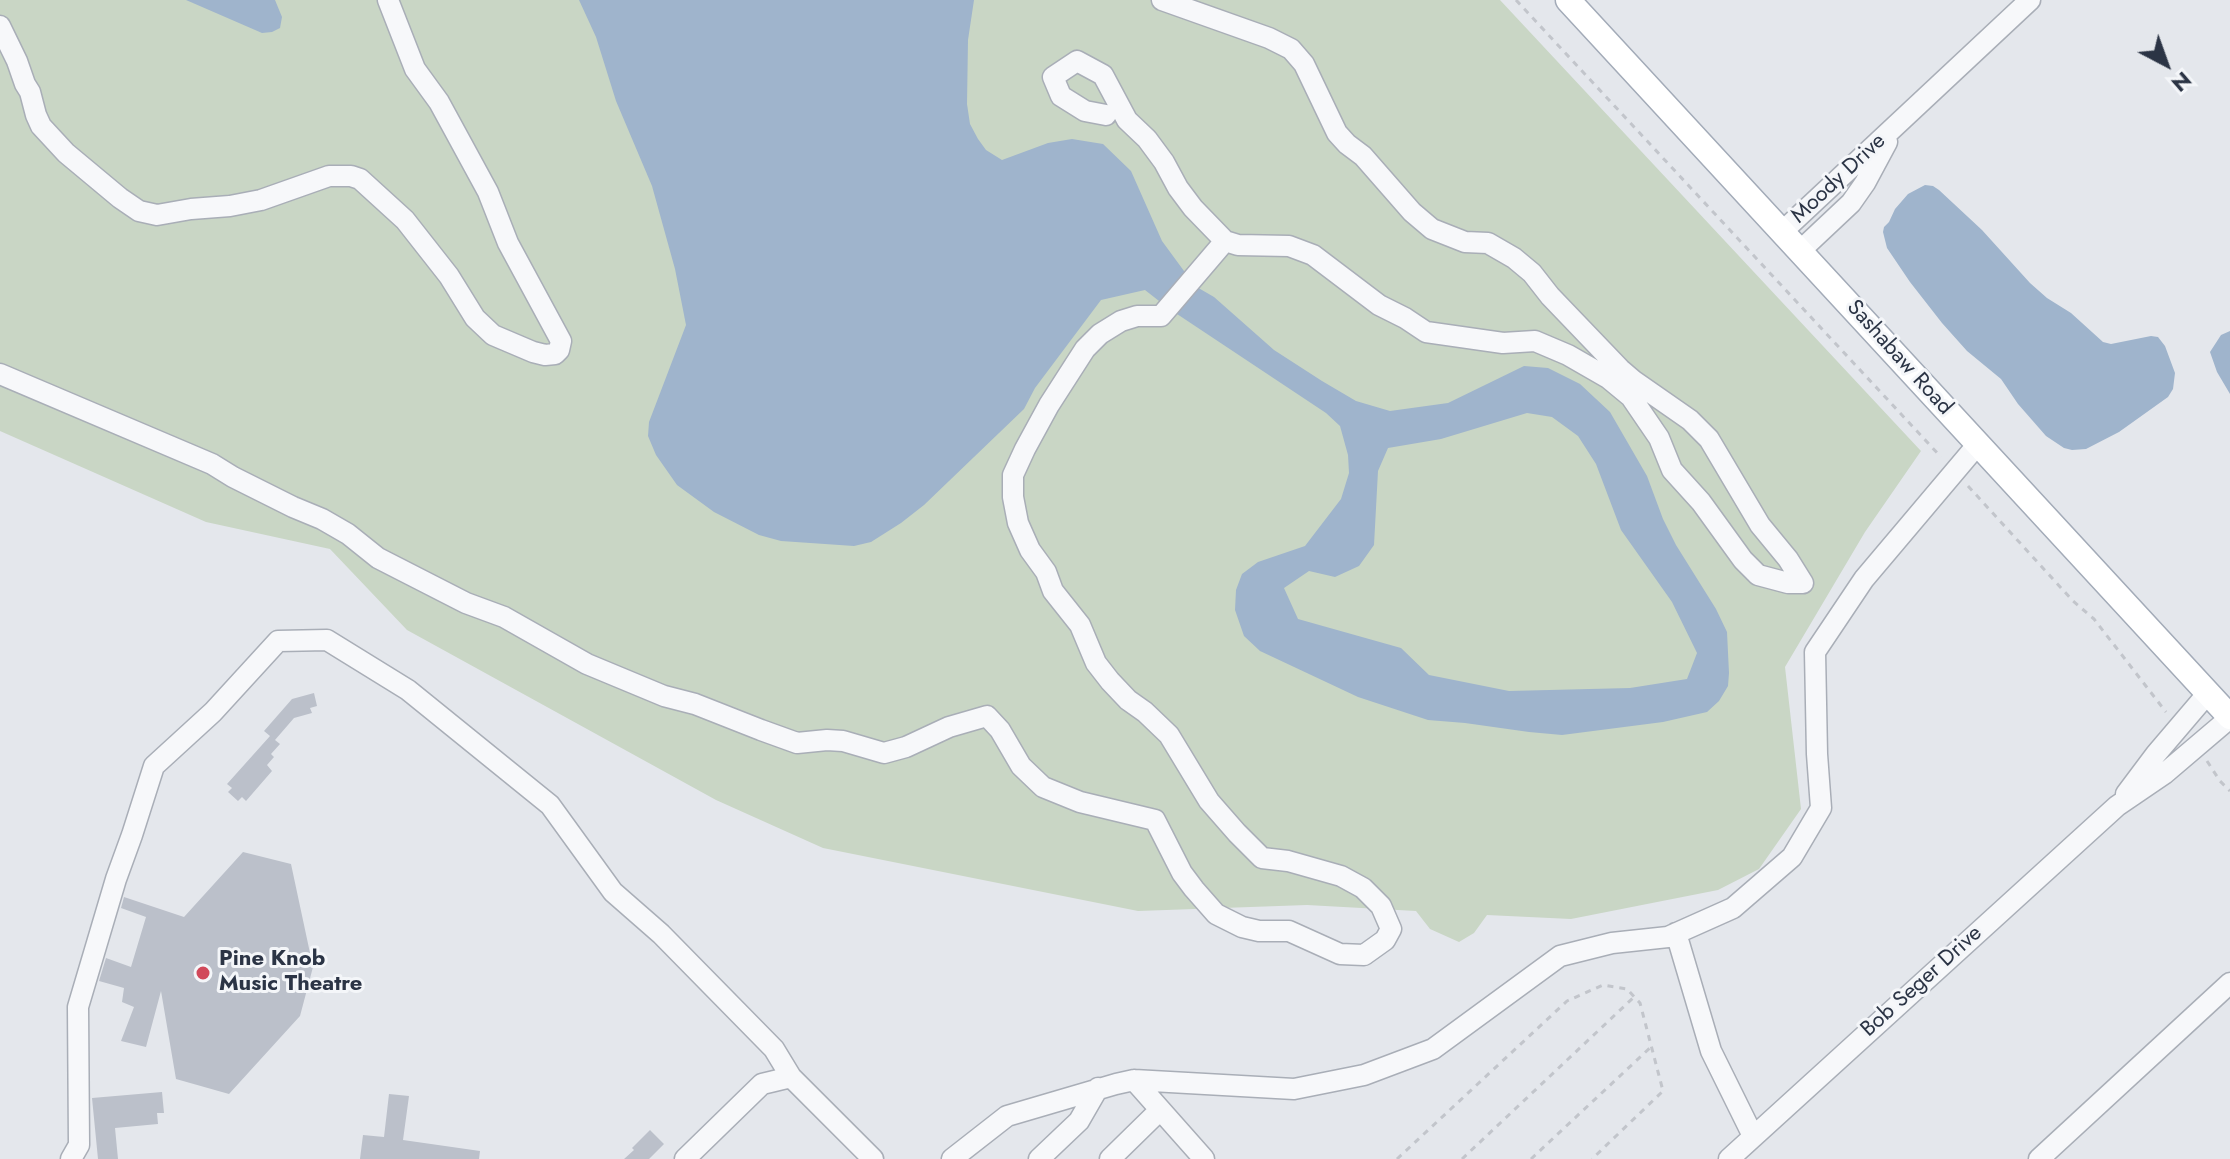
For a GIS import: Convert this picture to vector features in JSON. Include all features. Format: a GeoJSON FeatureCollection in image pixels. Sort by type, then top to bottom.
{"type":"FeatureCollection","features":[{"type":"Feature","properties":{"kind":"main road","name":"Sashabaw Road"},"geometry":{"type":"LineString","coordinates":[[1568,0],[2230,718]]}},
{"type":"Feature","properties":{"kind":"lane"},"geometry":{"type":"LineString","coordinates":[[0,26],[30,92],[41,126],[66,153],[139,211],[157,215],[230,206],[261,200],[329,176],[360,179],[405,220],[449,276],[475,318],[493,335],[533,352],[555,354],[561,341],[508,243],[488,192],[439,102],[415,69],[388,0]]}},
{"type":"Feature","properties":{"kind":"lane"},"geometry":{"type":"LineString","coordinates":[[1106,115],[1085,111],[1061,96],[1053,77],[1077,61],[1103,75],[1127,120],[1147,139],[1193,208],[1225,241],[1238,245],[1289,246],[1313,255],[1379,305],[1426,332],[1503,343],[1535,341],[1568,355],[1608,378],[1631,397],[1659,438],[1672,470],[1701,502],[1743,560],[1758,575],[1788,583],[1803,583],[1760,525],[1722,460],[1700,430],[1620,369],[1532,273],[1514,258],[1488,243],[1465,242],[1432,229],[1412,212],[1363,156],[1337,133],[1304,64],[1291,49],[1235,25],[1162,0]]}},
{"type":"Feature","properties":{"kind":"lane","name":"Moody Drive"},"geometry":{"type":"LineString","coordinates":[[1783,231],[2030,0]]}},
{"type":"Feature","properties":{"kind":"lane","name":"Moody Drive"},"geometry":{"type":"LineString","coordinates":[[1801,250],[1859,193],[1895,126]]}},
{"type":"Feature","properties":{"kind":"lane"},"geometry":{"type":"LineString","coordinates":[[0,374],[212,464],[322,519],[348,534],[378,558],[466,603],[504,617],[587,664],[664,696],[695,704],[797,743],[843,741],[884,753],[906,747],[949,727],[987,716],[1000,730],[1021,766],[1043,787],[1080,802],[1155,820],[1182,873],[1216,914],[1242,927],[1259,931],[1289,931],[1340,954],[1364,955],[1385,940],[1391,929],[1381,906],[1363,888],[1341,876],[1288,861],[1262,858],[1237,833],[1209,801],[1169,735],[1128,700],[1096,663],[1080,625],[1053,591],[1046,572],[1030,550],[1018,523],[1013,475],[1049,405],[1085,349],[1100,334],[1121,321],[1137,316],[1161,316],[1225,241]]}},
{"type":"Feature","properties":{"kind":"lane"},"geometry":{"type":"LineString","coordinates":[[952,1159],[1007,1116],[1134,1080],[1294,1089],[1364,1075],[1433,1049],[1560,956],[1612,943],[1668,937],[1733,908],[1792,857],[1821,808],[1815,652],[1864,579],[1978,444]]}},
{"type":"Feature","properties":{"kind":"lane"},"geometry":{"type":"LineString","coordinates":[[71,1159],[79,1145],[78,1007],[154,766],[213,712],[278,641],[327,640],[408,690],[550,805],[613,892],[661,934],[774,1049],[791,1077],[873,1159]]}},
{"type":"Feature","properties":{"kind":"lane","name":"Bob Seger Drive"},"geometry":{"type":"LineString","coordinates":[[2117,806],[2208,693]]}},
{"type":"Feature","properties":{"kind":"lane","name":"Bob Seger Drive"},"geometry":{"type":"LineString","coordinates":[[1729,1159],[2117,806],[2164,774],[2230,718]]}},
{"type":"Feature","properties":{"kind":"lane"},"geometry":{"type":"LineString","coordinates":[[1676,933],[1711,1051],[1753,1136]]}},
{"type":"Feature","properties":{"kind":"lane"},"geometry":{"type":"LineString","coordinates":[[2039,1159],[2230,983]]}},
{"type":"Feature","properties":{"kind":"lane"},"geometry":{"type":"LineString","coordinates":[[685,1159],[762,1084],[791,1077]]}},
{"type":"Feature","properties":{"kind":"lane"},"geometry":{"type":"LineString","coordinates":[[1134,1080],[1196,1156]]}},
{"type":"Feature","properties":{"kind":"lane"},"geometry":{"type":"LineString","coordinates":[[1039,1159],[1079,1121],[1098,1088]]}},
{"type":"Feature","properties":{"kind":"lane"},"geometry":{"type":"LineString","coordinates":[[1110,1159],[1160,1110]]}},
{"type":"Feature","properties":{"kind":"path"},"geometry":{"type":"LineString","coordinates":[[1516,0],[2073,601],[2094,619],[2179,727]]}},
{"type":"Feature","properties":{"kind":"path"},"geometry":{"type":"LineString","coordinates":[[2196,747],[2230,791]]}},
{"type":"Feature","properties":{"kind":"path"},"geometry":{"type":"LineString","coordinates":[[1397,1159],[1567,1001],[1603,985],[1627,989],[1640,1003],[1663,1091],[1592,1159]]}},
{"type":"Feature","properties":{"kind":"path"},"geometry":{"type":"LineString","coordinates":[[1462,1159],[1634,997]]}},
{"type":"Feature","properties":{"kind":"path"},"geometry":{"type":"LineString","coordinates":[[1531,1159],[1652,1046]]}},
{"type":"Feature","properties":{"kind":"green space"},"geometry":{"type":"Polygon","coordinates":[[[0,0],[1500,0],[1921,451],[1865,532],[1785,667],[1801,809],[1759,869],[1718,890],[1571,919],[1487,915],[1474,933],[1459,942],[1430,929],[1416,911],[1307,905],[1138,911],[823,848],[716,800],[407,630],[330,549],[206,522],[0,431],[0,0]]]}},
{"type":"Feature","properties":{"kind":"water"},"geometry":{"type":"Polygon","coordinates":[[[186,0],[275,0],[282,17],[280,28],[262,33],[186,0]]]}},
{"type":"Feature","properties":{"kind":"water"},"geometry":{"type":"Polygon","coordinates":[[[579,0],[974,0],[968,40],[967,104],[970,124],[986,150],[1002,160],[1048,143],[1072,139],[1103,144],[1131,171],[1162,241],[1195,286],[1214,297],[1274,350],[1322,381],[1356,401],[1390,411],[1448,403],[1524,366],[1548,368],[1580,384],[1610,412],[1647,476],[1676,545],[1716,609],[1727,632],[1728,686],[1719,701],[1707,712],[1663,722],[1562,735],[1428,720],[1358,697],[1260,651],[1244,636],[1235,610],[1236,590],[1242,574],[1258,562],[1305,546],[1341,499],[1349,473],[1348,455],[1340,426],[1326,413],[1145,290],[1101,300],[1035,388],[1024,409],[924,505],[871,542],[854,546],[781,541],[759,535],[714,512],[677,485],[656,455],[648,436],[649,422],[686,325],[675,269],[652,186],[616,101],[596,37],[579,0]],[[1527,413],[1441,439],[1388,448],[1378,471],[1374,545],[1359,566],[1335,577],[1309,571],[1284,588],[1298,619],[1401,648],[1429,675],[1509,691],[1630,688],[1687,679],[1697,653],[1672,602],[1621,530],[1596,464],[1578,436],[1552,417],[1527,413]]]}},
{"type":"Feature","properties":{"kind":"water"},"geometry":{"type":"Polygon","coordinates":[[[1925,185],[1939,190],[1982,230],[2030,283],[2071,313],[2103,342],[2111,344],[2158,337],[2165,346],[2175,373],[2173,389],[2168,397],[2119,432],[2086,449],[2064,448],[2046,436],[2001,379],[1967,351],[1942,323],[1887,248],[1884,227],[1908,194],[1925,185]]]}},
{"type":"Feature","properties":{"kind":"water"},"geometry":{"type":"Polygon","coordinates":[[[2230,331],[2230,394],[2210,352],[2221,335],[2230,331]]]}},
{"type":"Feature","properties":{"kind":"building"},"geometry":{"type":"Polygon","coordinates":[[[314,693],[317,706],[310,708],[312,713],[294,718],[275,740],[280,744],[267,765],[272,771],[246,801],[242,797],[238,801],[228,792],[232,788],[227,784],[270,736],[264,731],[292,699],[314,693]]]}},
{"type":"Feature","properties":{"kind":"building","name":"Pine Knob Music Theatre"},"geometry":{"type":"Polygon","coordinates":[[[243,852],[291,864],[313,967],[300,1016],[229,1094],[176,1079],[161,991],[146,1047],[121,1041],[134,1007],[122,1002],[124,988],[99,981],[106,958],[131,967],[146,917],[121,908],[124,897],[184,917],[243,852]]]}},
{"type":"Feature","properties":{"kind":"building"},"geometry":{"type":"Polygon","coordinates":[[[162,1092],[164,1113],[157,1113],[158,1124],[115,1128],[118,1159],[98,1159],[92,1098],[162,1092]]]}},
{"type":"Feature","properties":{"kind":"building"},"geometry":{"type":"Polygon","coordinates":[[[389,1094],[409,1096],[403,1140],[480,1151],[479,1159],[360,1159],[363,1135],[384,1137],[389,1094]]]}},
{"type":"Feature","properties":{"kind":"building"},"geometry":{"type":"Polygon","coordinates":[[[650,1130],[664,1144],[649,1159],[624,1159],[634,1150],[632,1148],[650,1130]]]}},
{"type":"Feature","properties":{"kind":"place","name":"Pine Knob Music Theatre"},"geometry":{"type":"Point","coordinates":[203,973]}}]}
